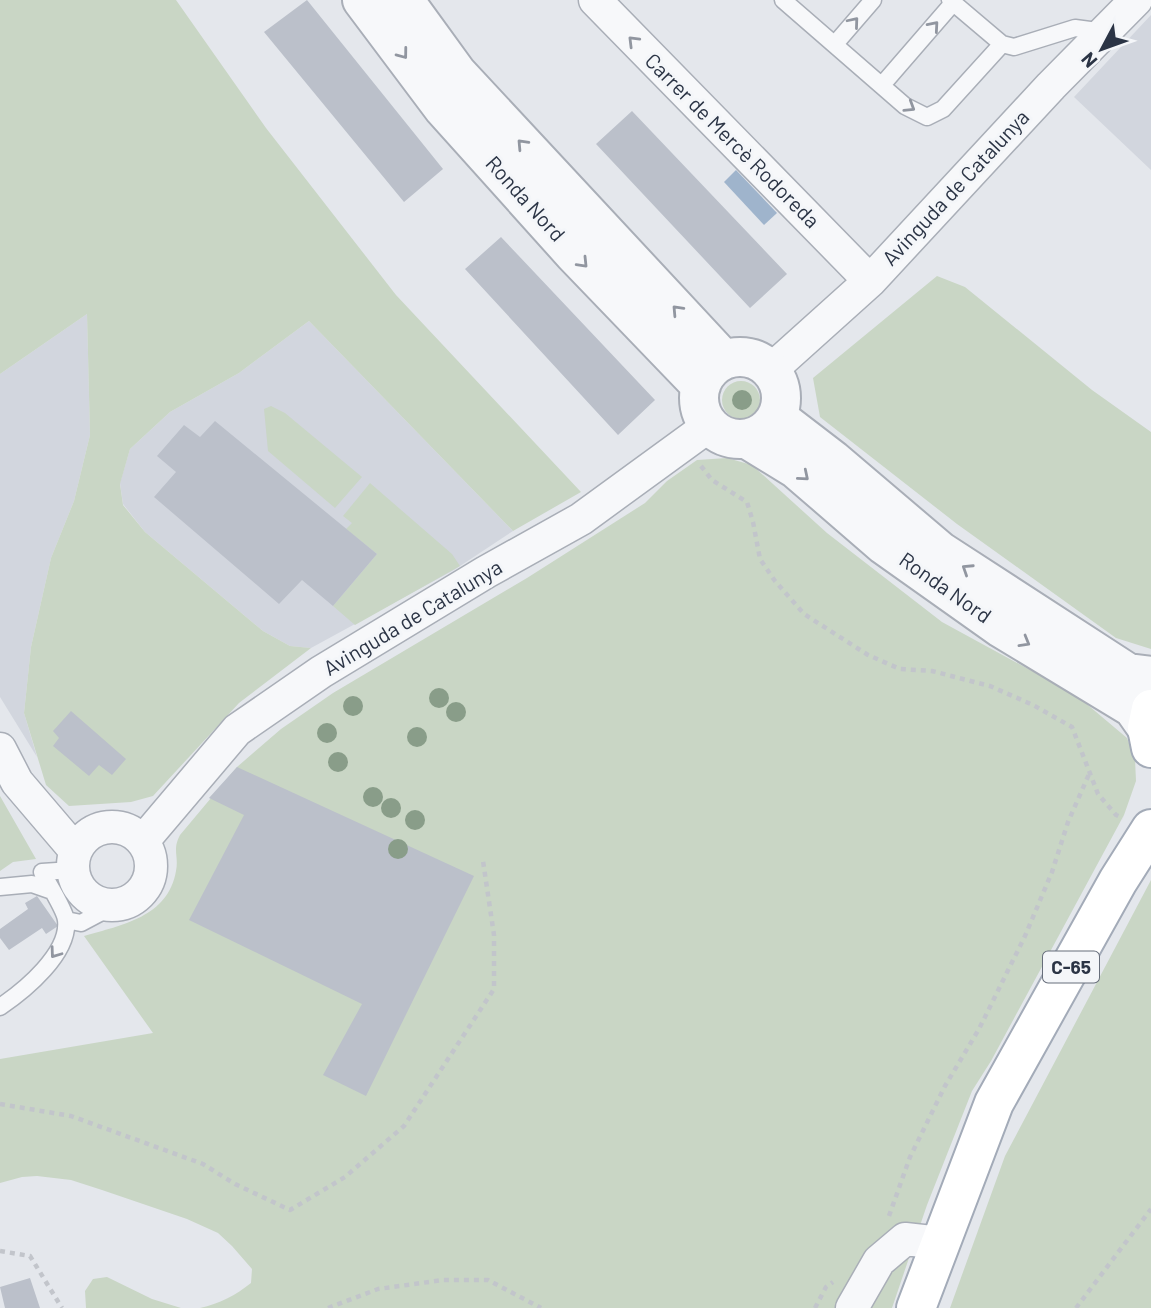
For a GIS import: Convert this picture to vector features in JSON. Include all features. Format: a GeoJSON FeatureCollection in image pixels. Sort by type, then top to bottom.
{"type":"FeatureCollection","features":[{"type":"Feature","properties":{"kind":"main road","name":"C-65"},"geometry":{"type":"LineString","coordinates":[[916,1308],[994,1103],[1150,824]]}},
{"type":"Feature","properties":{"kind":"street","name":"Ronda Nord"},"geometry":{"type":"LineString","coordinates":[[362,0],[443,108],[574,254],[712,373]]}},
{"type":"Feature","properties":{"kind":"street","name":"Ronda Nord"},"geometry":{"type":"LineString","coordinates":[[404,0],[457,73],[712,373]]}},
{"type":"Feature","properties":{"kind":"street","name":"Carrer de Mercè Rodoreda"},"geometry":{"type":"LineString","coordinates":[[594,0],[870,281]]}},
{"type":"Feature","properties":{"kind":"street","name":"Avinguda de Catalunya"},"geometry":{"type":"LineString","coordinates":[[771,370],[870,281],[1042,96],[1136,0]]}},
{"type":"Feature","properties":{"kind":"street"},"geometry":{"type":"LineString","coordinates":[[696,435],[702,413],[699,400],[712,373],[736,357],[761,362],[771,370],[778,381],[781,405],[762,428]]}},
{"type":"Feature","properties":{"kind":"street","name":"Ronda Nord"},"geometry":{"type":"LineString","coordinates":[[696,435],[720,434],[733,438],[762,428],[834,460],[940,551],[1128,673],[1151,676]]}},
{"type":"Feature","properties":{"kind":"street","name":"Ronda Nord"},"geometry":{"type":"LineString","coordinates":[[762,428],[796,469],[884,545],[1002,628],[1133,708],[1150,728]]}},
{"type":"Feature","properties":{"kind":"street","name":"Avinguda de Catalunya"},"geometry":{"type":"LineString","coordinates":[[143,841],[237,730],[321,673],[486,572],[581,519],[696,435]]}},
{"type":"Feature","properties":{"kind":"street"},"geometry":{"type":"LineString","coordinates":[[0,749],[66,870],[79,888],[94,901],[113,906],[134,900],[148,883],[151,861],[143,841],[130,831],[115,827],[99,828],[85,837],[66,870]]}},
{"type":"Feature","properties":{"kind":"street"},"geometry":{"type":"LineString","coordinates":[[852,1308],[879,1261],[905,1239],[941,1242]]}},
{"type":"Feature","properties":{"kind":"lane"},"geometry":{"type":"LineString","coordinates":[[835,44],[873,0]]}},
{"type":"Feature","properties":{"kind":"lane"},"geometry":{"type":"LineString","coordinates":[[785,1],[905,106],[927,117],[943,109],[1002,44]]}},
{"type":"Feature","properties":{"kind":"lane"},"geometry":{"type":"LineString","coordinates":[[882,85],[951,1],[1002,44],[1014,47],[1075,28],[1105,32]]}},
{"type":"Feature","properties":{"kind":"lane"},"geometry":{"type":"LineString","coordinates":[[0,887],[32,884],[66,870],[66,920],[61,950],[18,995],[0,1007]]}},
{"type":"Feature","properties":{"kind":"lane"},"geometry":{"type":"LineString","coordinates":[[66,920],[80,923],[113,906]]}},
{"type":"Feature","properties":{"kind":"path"},"geometry":{"type":"LineString","coordinates":[[696,435],[712,480],[747,502],[760,559],[804,614],[868,655],[900,669],[932,671],[990,686],[1072,727],[1098,794],[1116,815],[1150,824]]}},
{"type":"Feature","properties":{"kind":"path"},"geometry":{"type":"LineString","coordinates":[[887,1222],[910,1157],[945,1086],[979,1029],[1025,936],[1052,872],[1068,821],[1090,771]]}},
{"type":"Feature","properties":{"kind":"path"},"geometry":{"type":"LineString","coordinates":[[0,1104],[71,1116],[204,1164],[235,1184],[290,1210],[345,1177],[404,1126],[494,989],[494,935],[483,861]]}},
{"type":"Feature","properties":{"kind":"path"},"geometry":{"type":"LineString","coordinates":[[1076,1308],[1151,1209]]}},
{"type":"Feature","properties":{"kind":"path"},"geometry":{"type":"LineString","coordinates":[[0,1251],[30,1256],[62,1308]]}},
{"type":"Feature","properties":{"kind":"path"},"geometry":{"type":"LineString","coordinates":[[328,1308],[342,1306],[378,1289],[443,1280],[488,1280],[541,1308]]}},
{"type":"Feature","properties":{"kind":"path"},"geometry":{"type":"LineString","coordinates":[[815,1308],[826,1287],[835,1280]]}},
{"type":"Feature","properties":{"kind":"shaded area"},"geometry":{"type":"Polygon","coordinates":[[[1151,15],[1151,170],[1074,97],[1151,15]]]}},
{"type":"Feature","properties":{"kind":"shaded area"},"geometry":{"type":"Polygon","coordinates":[[[87,314],[90,435],[74,501],[51,558],[31,647],[24,713],[37,757],[0,697],[0,374],[87,314]]]}},
{"type":"Feature","properties":{"kind":"shaded area"},"geometry":{"type":"Polygon","coordinates":[[[309,321],[513,531],[454,570],[311,648],[290,646],[263,631],[145,532],[123,504],[120,483],[130,449],[170,412],[239,373],[309,321]]]}},
{"type":"Feature","properties":{"kind":"green space"},"geometry":{"type":"Polygon","coordinates":[[[0,0],[176,0],[266,128],[396,295],[581,492],[513,531],[309,321],[239,373],[170,412],[130,449],[120,484],[123,505],[145,532],[263,631],[290,646],[311,648],[239,703],[153,796],[131,802],[69,806],[46,785],[24,713],[31,647],[51,558],[74,501],[90,435],[87,314],[0,374],[0,0]]]}},
{"type":"Feature","properties":{"kind":"green space"},"geometry":{"type":"Polygon","coordinates":[[[937,276],[965,287],[1092,390],[1151,432],[1151,649],[1116,638],[957,524],[820,417],[813,378],[937,276]]]}},
{"type":"Feature","properties":{"kind":"green space"},"geometry":{"type":"Polygon","coordinates":[[[741,381],[755,386],[760,400],[755,414],[741,419],[727,414],[722,400],[727,386],[741,381]]]}},
{"type":"Feature","properties":{"kind":"green space"},"geometry":{"type":"Polygon","coordinates":[[[271,406],[285,413],[362,477],[335,508],[268,451],[264,409],[271,406]]]}},
{"type":"Feature","properties":{"kind":"green space"},"geometry":{"type":"Polygon","coordinates":[[[727,458],[752,465],[827,533],[942,622],[1076,695],[1127,738],[1135,759],[1136,781],[1124,815],[991,1061],[972,1091],[927,1205],[892,1308],[200,1308],[227,1298],[251,1283],[252,1269],[218,1233],[187,1219],[71,1180],[37,1176],[0,1183],[0,1059],[153,1033],[84,936],[141,917],[164,899],[176,871],[176,845],[180,835],[237,767],[281,729],[333,693],[527,578],[645,503],[667,481],[697,460],[727,458]]]}},
{"type":"Feature","properties":{"kind":"green space"},"geometry":{"type":"Polygon","coordinates":[[[370,483],[452,554],[460,566],[355,625],[333,606],[377,554],[346,529],[352,523],[343,516],[370,483]]]}},
{"type":"Feature","properties":{"kind":"green space"},"geometry":{"type":"Polygon","coordinates":[[[0,796],[36,859],[13,862],[0,871],[0,796]]]}},
{"type":"Feature","properties":{"kind":"green space"},"geometry":{"type":"Polygon","coordinates":[[[1151,880],[1151,1308],[950,1308],[1005,1156],[1151,880]]]}},
{"type":"Feature","properties":{"kind":"green space"},"geometry":{"type":"Polygon","coordinates":[[[107,1277],[152,1299],[181,1308],[86,1308],[85,1291],[93,1279],[107,1277]]]}},
{"type":"Feature","properties":{"kind":"water"},"geometry":{"type":"Polygon","coordinates":[[[736,170],[777,213],[764,225],[724,182],[736,170]]]}},
{"type":"Feature","properties":{"kind":"building"},"geometry":{"type":"Polygon","coordinates":[[[307,0],[443,169],[404,202],[264,32],[307,0]]]}},
{"type":"Feature","properties":{"kind":"building"},"geometry":{"type":"Polygon","coordinates":[[[632,111],[787,274],[750,308],[596,144],[632,111]]]}},
{"type":"Feature","properties":{"kind":"building"},"geometry":{"type":"Polygon","coordinates":[[[501,237],[655,400],[618,435],[465,269],[501,237]]]}},
{"type":"Feature","properties":{"kind":"building"},"geometry":{"type":"Polygon","coordinates":[[[215,421],[377,554],[333,606],[302,580],[279,604],[154,497],[176,472],[157,456],[184,425],[200,437],[215,421]]]}},
{"type":"Feature","properties":{"kind":"building"},"geometry":{"type":"Polygon","coordinates":[[[71,711],[126,759],[112,775],[99,765],[89,776],[53,746],[59,738],[53,731],[71,711]]]}},
{"type":"Feature","properties":{"kind":"building"},"geometry":{"type":"Polygon","coordinates":[[[237,767],[474,876],[366,1096],[323,1075],[362,1004],[189,920],[244,815],[209,798],[237,767]]]}},
{"type":"Feature","properties":{"kind":"building"},"geometry":{"type":"Polygon","coordinates":[[[37,896],[58,926],[46,934],[42,928],[9,950],[0,938],[0,929],[28,909],[25,903],[37,896]]]}},
{"type":"Feature","properties":{"kind":"building"},"geometry":{"type":"Polygon","coordinates":[[[30,1278],[40,1308],[5,1308],[0,1287],[30,1278]]]}}]}
